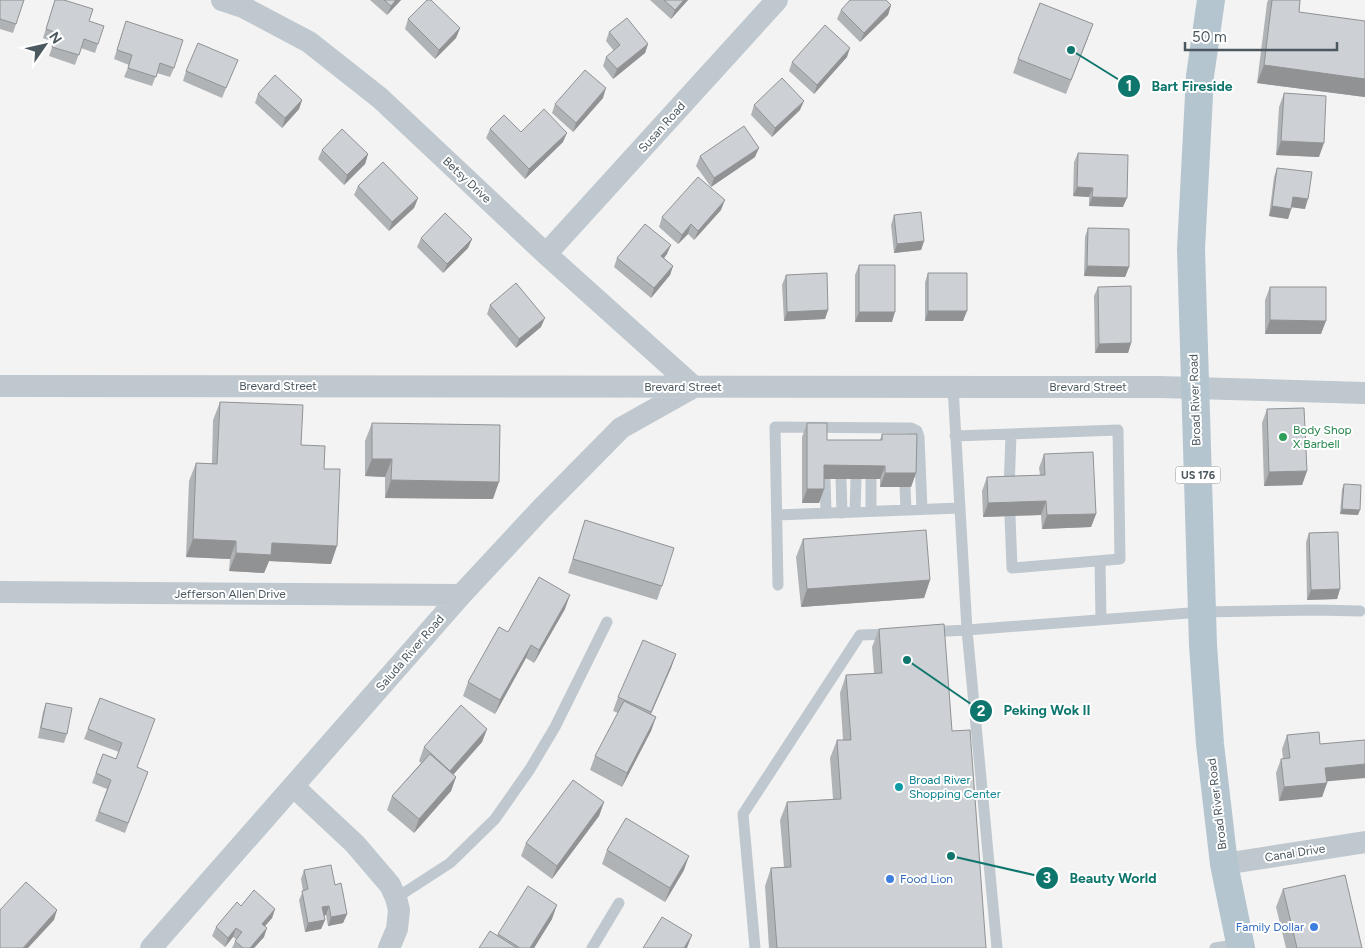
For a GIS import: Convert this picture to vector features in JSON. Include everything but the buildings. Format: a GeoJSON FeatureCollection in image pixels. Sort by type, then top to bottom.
{"type":"FeatureCollection","features":[{"type":"Feature","properties":{"kind":"main road","name":"Broad River Road"},"geometry":{"type":"LineString","coordinates":[[1211,0],[1200,76],[1191,250],[1203,645],[1210,744],[1232,947]]}},
{"type":"Feature","properties":{"kind":"street","name":"Betsy Drive"},"geometry":{"type":"LineString","coordinates":[[222,0],[243,7],[309,42],[380,98],[546,254],[694,387]]}},
{"type":"Feature","properties":{"kind":"street","name":"Susan Road"},"geometry":{"type":"LineString","coordinates":[[546,254],[777,0]]}},
{"type":"Feature","properties":{"kind":"street","name":"Brevard Street"},"geometry":{"type":"LineString","coordinates":[[0,386],[1195,387],[1365,393]]}},
{"type":"Feature","properties":{"kind":"street","name":"Saluda River Road"},"geometry":{"type":"LineString","coordinates":[[151,948],[461,595],[540,509],[621,428],[694,387]]}},
{"type":"Feature","properties":{"kind":"street","name":"Jefferson Allen Drive"},"geometry":{"type":"LineString","coordinates":[[0,592],[461,595]]}},
{"type":"Feature","properties":{"kind":"street"},"geometry":{"type":"LineString","coordinates":[[293,786],[355,844],[390,885],[396,898],[398,910],[397,929],[389,948]]}},
{"type":"Feature","properties":{"kind":"street","name":"Canal Drive"},"geometry":{"type":"LineString","coordinates":[[1224,864],[1365,842]]}},
{"type":"Feature","properties":{"kind":"lane"},"geometry":{"type":"LineString","coordinates":[[953,387],[967,630],[997,948]]}},
{"type":"Feature","properties":{"kind":"lane"},"geometry":{"type":"LineString","coordinates":[[778,585],[774,427],[842,432],[871,432],[904,428],[911,428],[917,431],[919,437],[922,509]]}},
{"type":"Feature","properties":{"kind":"lane"},"geometry":{"type":"LineString","coordinates":[[904,428],[904,441]]}},
{"type":"Feature","properties":{"kind":"lane"},"geometry":{"type":"LineString","coordinates":[[955,436],[1118,430],[1120,560],[1012,568],[1010,516]]}},
{"type":"Feature","properties":{"kind":"lane"},"geometry":{"type":"LineString","coordinates":[[1009,490],[1011,435]]}},
{"type":"Feature","properties":{"kind":"lane"},"geometry":{"type":"LineString","coordinates":[[825,479],[826,513]]}},
{"type":"Feature","properties":{"kind":"lane"},"geometry":{"type":"LineString","coordinates":[[841,479],[842,512]]}},
{"type":"Feature","properties":{"kind":"lane"},"geometry":{"type":"LineString","coordinates":[[856,479],[856,512]]}},
{"type":"Feature","properties":{"kind":"lane"},"geometry":{"type":"LineString","coordinates":[[871,479],[871,511]]}},
{"type":"Feature","properties":{"kind":"lane"},"geometry":{"type":"LineString","coordinates":[[905,487],[906,510]]}},
{"type":"Feature","properties":{"kind":"lane"},"geometry":{"type":"LineString","coordinates":[[777,515],[960,508]]}},
{"type":"Feature","properties":{"kind":"lane"},"geometry":{"type":"LineString","coordinates":[[1100,562],[1101,619]]}},
{"type":"Feature","properties":{"kind":"lane"},"geometry":{"type":"LineString","coordinates":[[918,632],[1202,612],[1360,611]]}},
{"type":"Feature","properties":{"kind":"lane"},"geometry":{"type":"LineString","coordinates":[[396,898],[450,863],[495,819],[530,769],[555,728],[607,622]]}},
{"type":"Feature","properties":{"kind":"lane"},"geometry":{"type":"LineString","coordinates":[[755,948],[743,814],[860,635],[899,633]]}},
{"type":"Feature","properties":{"kind":"lane"},"geometry":{"type":"LineString","coordinates":[[592,948],[619,903]]}},
{"type":"Feature","properties":{"kind":"place","name":"Bart Fireside"},"geometry":{"type":"Point","coordinates":[1071,50]}},
{"type":"Feature","properties":{"kind":"place","name":"Body Shop X Barbell"},"geometry":{"type":"Point","coordinates":[1283,437]}},
{"type":"Feature","properties":{"kind":"place","name":"Peking Wok II"},"geometry":{"type":"Point","coordinates":[907,660]}},
{"type":"Feature","properties":{"kind":"place","name":"Broad River Shopping Center"},"geometry":{"type":"Point","coordinates":[899,787]}},
{"type":"Feature","properties":{"kind":"place","name":"Beauty World"},"geometry":{"type":"Point","coordinates":[951,856]}},
{"type":"Feature","properties":{"kind":"place","name":"Food Lion"},"geometry":{"type":"Point","coordinates":[890,879]}},
{"type":"Feature","properties":{"kind":"place","name":"Family Dollar"},"geometry":{"type":"Point","coordinates":[1314,927]}}]}
